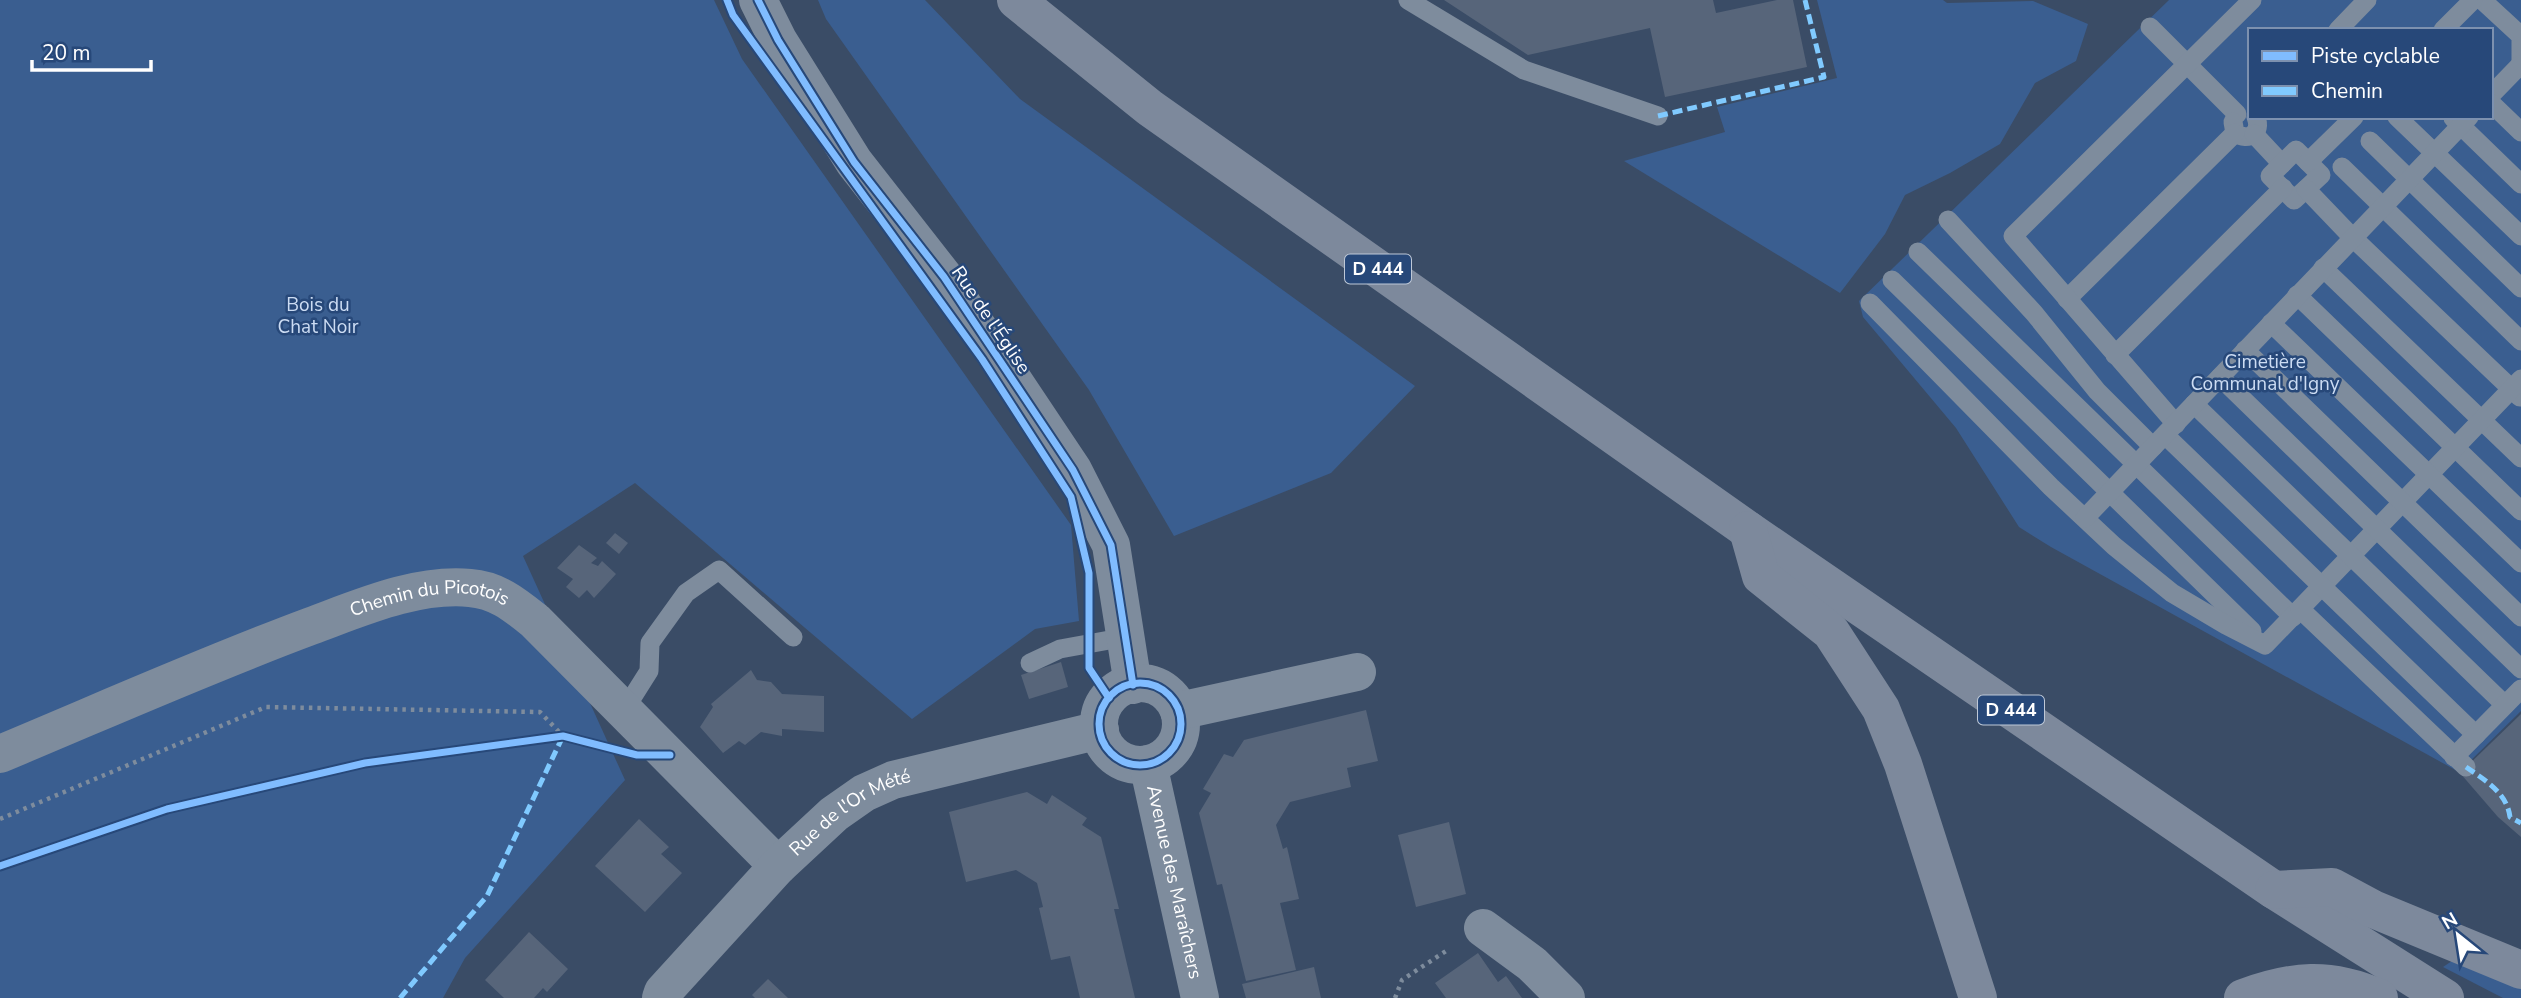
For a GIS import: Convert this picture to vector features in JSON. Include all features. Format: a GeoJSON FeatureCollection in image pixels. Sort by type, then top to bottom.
{"type":"FeatureCollection","features":[{"type":"Feature","properties":{"kind":"main road","name":"D 444"},"geometry":{"type":"LineString","coordinates":[[1016,0],[1150,108],[1748,530],[2274,890],[2445,998]]}},
{"type":"Feature","properties":{"kind":"main road"},"geometry":{"type":"LineString","coordinates":[[1748,530],[1761,576],[1831,632],[1881,709],[1903,764],[1978,998]]}},
{"type":"Feature","properties":{"kind":"main road"},"geometry":{"type":"LineString","coordinates":[[2274,890],[2332,887],[2373,909],[2521,970]]}},
{"type":"Feature","properties":{"kind":"main road"},"geometry":{"type":"LineString","coordinates":[[2243,998],[2277,985],[2324,982],[2379,998]]}},
{"type":"Feature","properties":{"kind":"street","name":"Rue de l'Église"},"geometry":{"type":"LineString","coordinates":[[758,0],[778,40],[854,162],[944,277],[1073,470],[1111,545],[1133,685]]}},
{"type":"Feature","properties":{"kind":"street","name":"Chemin du Picotois"},"geometry":{"type":"LineString","coordinates":[[0,754],[267,642],[367,605],[444,587],[473,588],[505,598],[536,621],[778,866]]}},
{"type":"Feature","properties":{"kind":"street"},"geometry":{"type":"LineString","coordinates":[[1179,711],[1357,672]]}},
{"type":"Feature","properties":{"kind":"street"},"geometry":{"type":"LineString","coordinates":[[1152,685],[1167,693],[1179,711],[1180,736],[1172,750],[1160,761],[1148,765],[1128,764],[1114,756],[1104,744],[1100,730],[1101,712],[1108,698],[1121,688],[1152,685]]}},
{"type":"Feature","properties":{"kind":"street","name":"Rue de l'Or Mété"},"geometry":{"type":"LineString","coordinates":[[661,998],[663,992],[778,866],[834,814],[864,793],[893,780],[1100,730]]}},
{"type":"Feature","properties":{"kind":"street","name":"Avenue des Maraîchers"},"geometry":{"type":"LineString","coordinates":[[1148,765],[1200,998]]}},
{"type":"Feature","properties":{"kind":"street"},"geometry":{"type":"LineString","coordinates":[[1483,928],[1532,964],[1566,998]]}},
{"type":"Feature","properties":{"kind":"lane"},"geometry":{"type":"LineString","coordinates":[[1408,0],[1524,70],[1658,116]]}},
{"type":"Feature","properties":{"kind":"lane"},"geometry":{"type":"LineString","coordinates":[[2164,435],[2115,355],[2013,236],[2252,0]]}},
{"type":"Feature","properties":{"kind":"lane"},"geometry":{"type":"LineString","coordinates":[[2340,28],[2367,0]]}},
{"type":"Feature","properties":{"kind":"lane"},"geometry":{"type":"LineString","coordinates":[[2445,28],[2473,0]]}},
{"type":"Feature","properties":{"kind":"lane"},"geometry":{"type":"LineString","coordinates":[[2482,0],[2521,36],[2520,66],[2493,92]]}},
{"type":"Feature","properties":{"kind":"lane"},"geometry":{"type":"LineString","coordinates":[[2150,27],[2246,122],[2282,164]]}},
{"type":"Feature","properties":{"kind":"lane"},"geometry":{"type":"LineString","coordinates":[[2493,105],[2521,132]]}},
{"type":"Feature","properties":{"kind":"lane"},"geometry":{"type":"LineString","coordinates":[[2308,162],[2352,119]]}},
{"type":"Feature","properties":{"kind":"lane"},"geometry":{"type":"LineString","coordinates":[[2399,119],[2521,236]]}},
{"type":"Feature","properties":{"kind":"lane"},"geometry":{"type":"LineString","coordinates":[[2085,518],[2434,153],[2460,120],[2521,184]]}},
{"type":"Feature","properties":{"kind":"lane"},"geometry":{"type":"LineString","coordinates":[[2067,299],[2246,122]]}},
{"type":"Feature","properties":{"kind":"lane"},"geometry":{"type":"LineString","coordinates":[[2370,141],[2521,288]]}},
{"type":"Feature","properties":{"kind":"lane"},"geometry":{"type":"LineString","coordinates":[[2296,150],[2320,175],[2294,200],[2270,176],[2282,164],[2296,150]]}},
{"type":"Feature","properties":{"kind":"lane"},"geometry":{"type":"LineString","coordinates":[[2342,166],[2521,341]]}},
{"type":"Feature","properties":{"kind":"lane"},"geometry":{"type":"LineString","coordinates":[[2115,355],[2283,188]]}},
{"type":"Feature","properties":{"kind":"lane"},"geometry":{"type":"LineString","coordinates":[[2266,645],[2481,420],[2518,389],[2352,237],[2306,189]]}},
{"type":"Feature","properties":{"kind":"lane"},"geometry":{"type":"LineString","coordinates":[[1948,220],[2034,313],[2097,391],[2164,435],[2476,735]]}},
{"type":"Feature","properties":{"kind":"lane"},"geometry":{"type":"LineString","coordinates":[[1918,252],[2136,464],[2460,762],[2476,735],[2521,689]]}},
{"type":"Feature","properties":{"kind":"lane"},"geometry":{"type":"LineString","coordinates":[[2323,268],[2521,458]]}},
{"type":"Feature","properties":{"kind":"lane"},"geometry":{"type":"LineString","coordinates":[[1892,280],[2266,645]]}},
{"type":"Feature","properties":{"kind":"lane"},"geometry":{"type":"LineString","coordinates":[[2297,295],[2521,511]]}},
{"type":"Feature","properties":{"kind":"lane"},"geometry":{"type":"LineString","coordinates":[[1870,303],[2051,487],[2085,518],[2172,593],[2266,645]]}},
{"type":"Feature","properties":{"kind":"lane"},"geometry":{"type":"LineString","coordinates":[[2271,323],[2521,563]]}},
{"type":"Feature","properties":{"kind":"lane"},"geometry":{"type":"LineString","coordinates":[[2245,350],[2521,617]]}},
{"type":"Feature","properties":{"kind":"lane"},"geometry":{"type":"LineString","coordinates":[[2220,377],[2521,668]]}},
{"type":"Feature","properties":{"kind":"lane"},"geometry":{"type":"LineString","coordinates":[[2194,404],[2505,705]]}},
{"type":"Feature","properties":{"kind":"lane"},"geometry":{"type":"LineString","coordinates":[[625,709],[649,671],[650,643],[686,593],[719,570],[793,637]]}},
{"type":"Feature","properties":{"kind":"lane"},"geometry":{"type":"LineString","coordinates":[[1030,663],[1060,649],[1125,637]]}},
{"type":"Feature","properties":{"kind":"path"},"geometry":{"type":"LineString","coordinates":[[0,819],[266,707],[540,712],[563,736]]}},
{"type":"Feature","properties":{"kind":"path"},"geometry":{"type":"LineString","coordinates":[[550,738],[563,736],[575,740]]}},
{"type":"Feature","properties":{"kind":"path"},"geometry":{"type":"LineString","coordinates":[[1395,998],[1402,980],[1483,928]]}},
{"type":"Feature","properties":{"kind":"green space","name":"Bois du Chat Noir"},"geometry":{"type":"Polygon","coordinates":[[[0,0],[714,0],[742,59],[1071,525],[1079,621],[1035,629],[912,719],[635,483],[523,556],[625,780],[465,958],[443,998],[0,998],[0,0]]]}},
{"type":"Feature","properties":{"kind":"green space"},"geometry":{"type":"Polygon","coordinates":[[[818,0],[925,0],[1020,99],[1415,386],[1331,473],[1174,536],[1089,390],[826,19],[818,0]]]}},
{"type":"Feature","properties":{"kind":"green space"},"geometry":{"type":"Polygon","coordinates":[[[1817,0],[1943,0],[1947,3],[2033,1],[2088,24],[2076,61],[2035,83],[2000,144],[1905,195],[1885,234],[1840,293],[1624,161],[1725,132],[1717,107],[1837,78],[1817,0]]]}},
{"type":"Feature","properties":{"kind":"green space","name":"Cimetière Communal d'Igny"},"geometry":{"type":"Polygon","coordinates":[[[2169,0],[2521,0],[2521,711],[2459,772],[2051,547],[2019,527],[1956,428],[1863,317],[1859,301],[2169,0]]]}},
{"type":"Feature","properties":{"kind":"green space"},"geometry":{"type":"Polygon","coordinates":[[[2452,961],[2521,983],[2521,998],[2503,998],[2443,967],[2452,961]]]}},
{"type":"Feature","properties":{"kind":"building"},"geometry":{"type":"Polygon","coordinates":[[[1444,0],[1713,0],[1716,13],[1777,0],[1793,0],[1807,67],[1665,97],[1650,28],[1528,55],[1444,0]]]}},
{"type":"Feature","properties":{"kind":"building"},"geometry":{"type":"Polygon","coordinates":[[[615,533],[628,543],[619,554],[606,543],[615,533]]]}},
{"type":"Feature","properties":{"kind":"building"},"geometry":{"type":"Polygon","coordinates":[[[579,545],[597,558],[591,563],[598,566],[602,561],[616,574],[594,598],[587,590],[579,598],[566,587],[573,579],[557,568],[579,545]]]}},
{"type":"Feature","properties":{"kind":"building"},"geometry":{"type":"Polygon","coordinates":[[[1061,662],[1068,687],[1029,699],[1021,675],[1061,662]]]}},
{"type":"Feature","properties":{"kind":"building"},"geometry":{"type":"Polygon","coordinates":[[[751,670],[757,680],[771,682],[782,694],[824,696],[824,732],[782,729],[782,736],[761,732],[745,745],[739,741],[723,753],[700,727],[713,707],[711,704],[751,670]]]}},
{"type":"Feature","properties":{"kind":"building"},"geometry":{"type":"Polygon","coordinates":[[[1366,710],[1378,761],[1347,768],[1351,787],[1290,802],[1276,825],[1283,849],[1287,847],[1299,899],[1280,903],[1296,970],[1246,981],[1222,884],[1217,885],[1199,813],[1211,793],[1203,789],[1224,754],[1233,757],[1244,740],[1366,710]]]}},
{"type":"Feature","properties":{"kind":"building"},"geometry":{"type":"Polygon","coordinates":[[[2521,714],[2521,837],[2498,817],[2460,773],[2521,714]]]}},
{"type":"Feature","properties":{"kind":"building"},"geometry":{"type":"Polygon","coordinates":[[[1027,792],[1047,804],[1052,795],[1087,818],[1082,825],[1101,837],[1119,909],[1114,909],[1135,998],[1080,998],[1070,956],[1051,960],[1039,908],[1043,907],[1037,883],[1016,870],[966,882],[949,812],[1027,792]]]}},
{"type":"Feature","properties":{"kind":"building"},"geometry":{"type":"Polygon","coordinates":[[[639,819],[669,847],[661,854],[682,873],[645,912],[595,866],[639,819]]]}},
{"type":"Feature","properties":{"kind":"building"},"geometry":{"type":"Polygon","coordinates":[[[1449,822],[1466,894],[1416,907],[1398,835],[1449,822]]]}},
{"type":"Feature","properties":{"kind":"building"},"geometry":{"type":"Polygon","coordinates":[[[529,932],[568,969],[547,992],[543,988],[534,998],[504,998],[485,980],[529,932]]]}},
{"type":"Feature","properties":{"kind":"building"},"geometry":{"type":"Polygon","coordinates":[[[1478,953],[1498,982],[1506,976],[1522,998],[1446,998],[1435,983],[1478,953]]]}},
{"type":"Feature","properties":{"kind":"building"},"geometry":{"type":"Polygon","coordinates":[[[1314,967],[1321,998],[1246,998],[1242,984],[1314,967]]]}},
{"type":"Feature","properties":{"kind":"building"},"geometry":{"type":"Polygon","coordinates":[[[768,979],[788,998],[755,998],[752,995],[768,979]]]}},
{"type":"Feature","properties":{"kind":"marked path"},"geometry":{"type":"LineString","coordinates":[[1658,116],[1824,77],[1805,0]]}},
{"type":"Feature","properties":{"kind":"marked path"},"geometry":{"type":"LineString","coordinates":[[400,998],[487,896],[563,736]]}},
{"type":"Feature","properties":{"kind":"marked path"},"geometry":{"type":"LineString","coordinates":[[2466,767],[2500,794],[2510,817],[2521,823]]}},
{"type":"Feature","properties":{"kind":"cycle path"},"geometry":{"type":"LineString","coordinates":[[727,0],[733,15],[982,359],[1071,497],[1089,573],[1089,668],[1109,698]]}},
{"type":"Feature","properties":{"kind":"cycle path"},"geometry":{"type":"LineString","coordinates":[[758,0],[778,40],[854,162],[944,277],[1073,470],[1111,545],[1133,685]]}},
{"type":"Feature","properties":{"kind":"cycle path"},"geometry":{"type":"LineString","coordinates":[[1140,683],[1156,686],[1169,695],[1178,708],[1181,724],[1178,740],[1169,753],[1156,762],[1140,765],[1124,762],[1111,753],[1102,740],[1099,724],[1102,708],[1111,695],[1124,686],[1140,683]]}},
{"type":"Feature","properties":{"kind":"cycle path"},"geometry":{"type":"LineString","coordinates":[[0,866],[167,809],[365,763],[563,736],[637,755],[670,755]]}}]}
